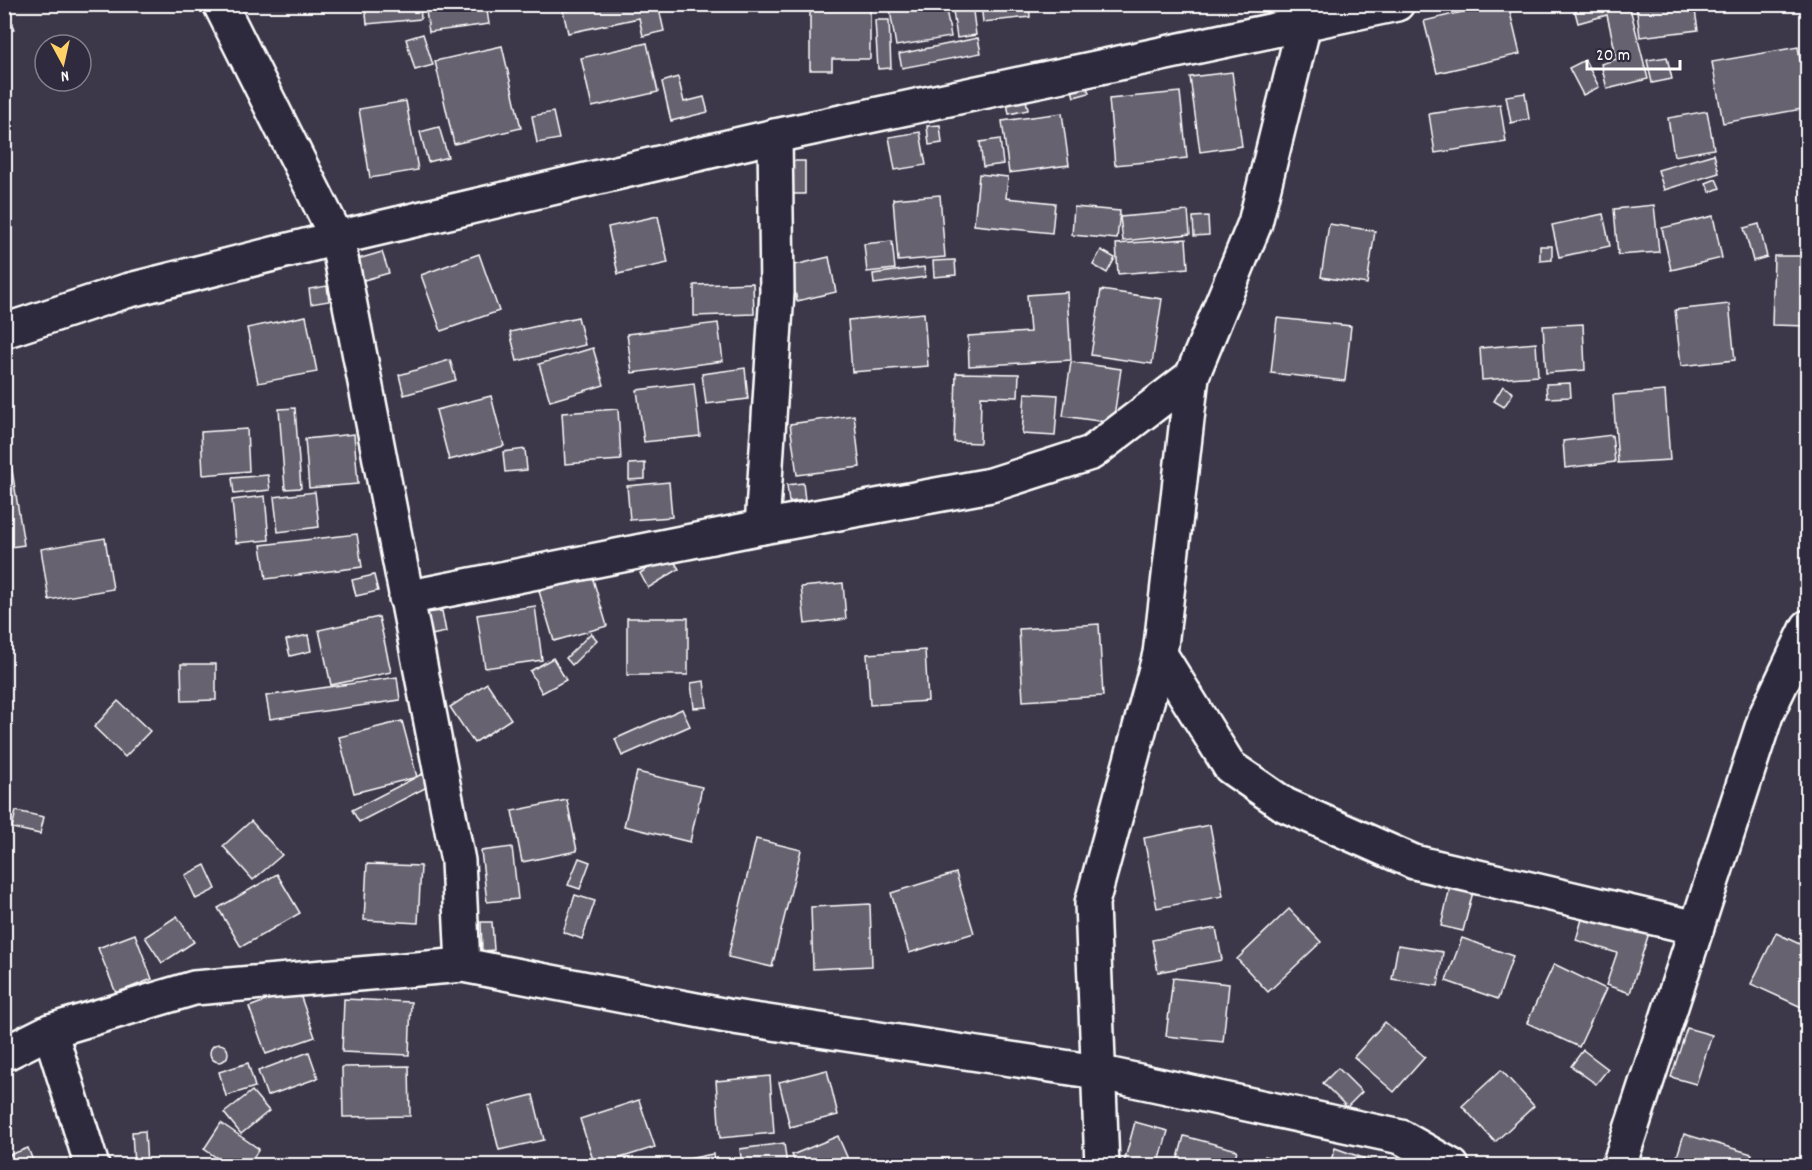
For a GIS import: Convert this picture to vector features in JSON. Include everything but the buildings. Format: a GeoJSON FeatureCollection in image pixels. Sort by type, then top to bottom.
{"type":"FeatureCollection","features":[{"type":"Feature","properties":{"kind":"street"},"geometry":{"type":"LineString","coordinates":[[220,4],[337,238],[458,861],[463,965]]}},
{"type":"Feature","properties":{"kind":"street"},"geometry":{"type":"LineString","coordinates":[[8,324],[126,291],[337,238],[1308,13],[1397,4]]}},
{"type":"Feature","properties":{"kind":"street"},"geometry":{"type":"LineString","coordinates":[[1102,1166],[1092,903],[1160,654],[1192,376],[1255,223],[1308,13]]}},
{"type":"Feature","properties":{"kind":"street"},"geometry":{"type":"LineString","coordinates":[[762,527],[777,292],[776,136]]}},
{"type":"Feature","properties":{"kind":"street"},"geometry":{"type":"LineString","coordinates":[[406,598],[762,527],[991,485],[1091,453],[1192,376]]}},
{"type":"Feature","properties":{"kind":"street"},"geometry":{"type":"LineString","coordinates":[[1619,1166],[1766,715],[1808,627]]}},
{"type":"Feature","properties":{"kind":"street"},"geometry":{"type":"LineString","coordinates":[[1160,654],[1230,767],[1285,806],[1414,862],[1696,928]]}},
{"type":"Feature","properties":{"kind":"street"},"geometry":{"type":"LineString","coordinates":[[4,1054],[50,1031],[194,988],[463,965],[727,1016],[1097,1072],[1401,1137],[1452,1166]]}},
{"type":"Feature","properties":{"kind":"street"},"geometry":{"type":"LineString","coordinates":[[50,1031],[92,1166]]}}]}
